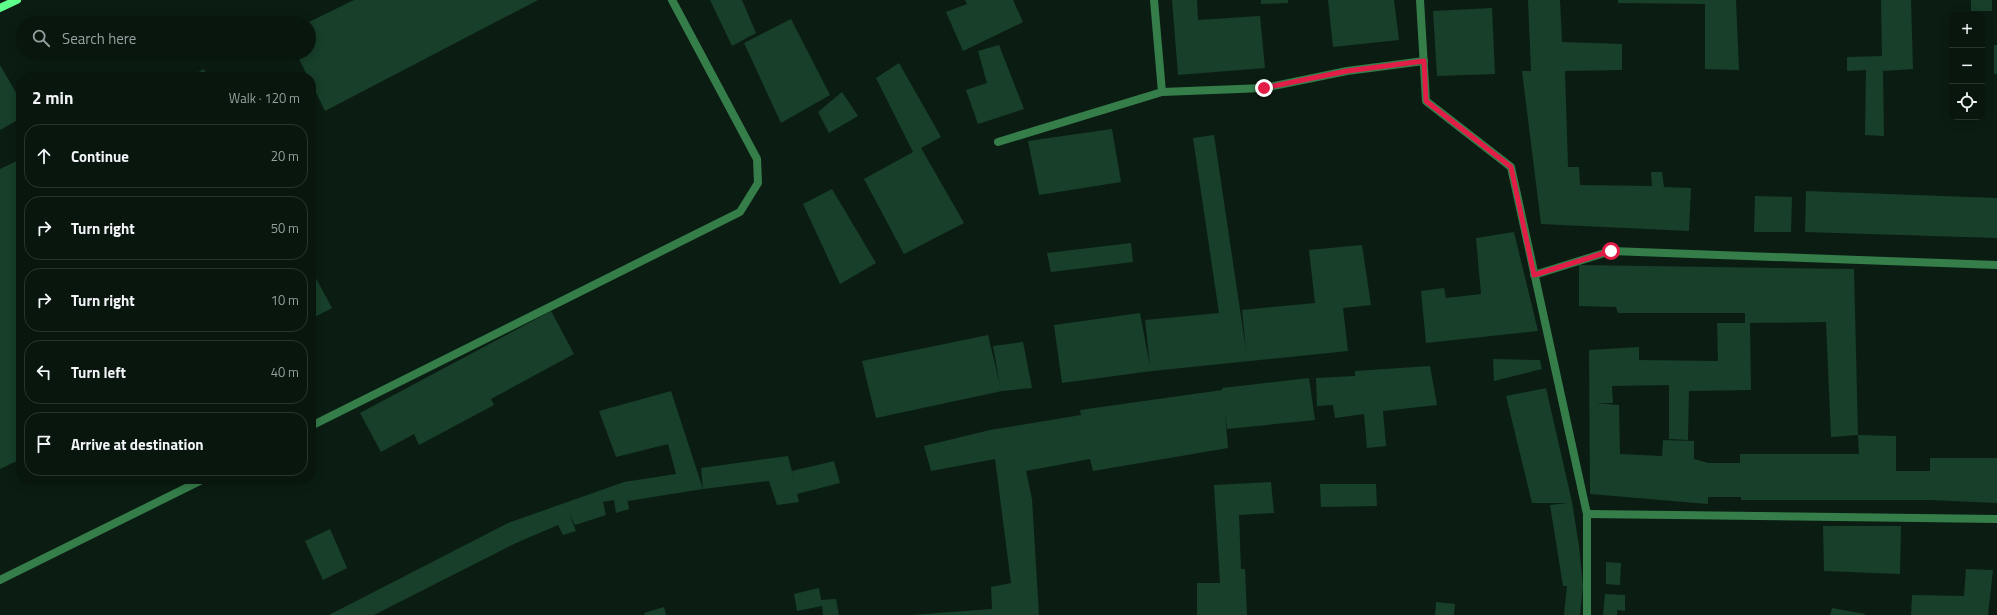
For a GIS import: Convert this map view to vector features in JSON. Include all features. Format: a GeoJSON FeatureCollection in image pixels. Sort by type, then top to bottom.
{"type":"FeatureCollection","features":[{"type":"Feature","properties":{"kind":"street"},"geometry":{"type":"LineString","coordinates":[[0,8],[17,0]]}},
{"type":"Feature","properties":{"kind":"street"},"geometry":{"type":"LineString","coordinates":[[316,424],[740,212],[758,183],[757,159],[672,0]]}},
{"type":"Feature","properties":{"kind":"street"},"geometry":{"type":"LineString","coordinates":[[1154,0],[1162,92]]}},
{"type":"Feature","properties":{"kind":"street"},"geometry":{"type":"LineString","coordinates":[[1420,0],[1426,101],[1511,167],[1587,514],[1587,615]]}},
{"type":"Feature","properties":{"kind":"street"},"geometry":{"type":"LineString","coordinates":[[998,142],[1162,92],[1264,88],[1347,71],[1424,61]]}},
{"type":"Feature","properties":{"kind":"street"},"geometry":{"type":"LineString","coordinates":[[1534,275],[1611,251],[1997,265]]}},
{"type":"Feature","properties":{"kind":"street"},"geometry":{"type":"LineString","coordinates":[[0,580],[194,484]]}},
{"type":"Feature","properties":{"kind":"street"},"geometry":{"type":"LineString","coordinates":[[1587,514],[1997,520]]}},
{"type":"Feature","properties":{"kind":"building"},"geometry":{"type":"Polygon","coordinates":[[[354,0],[538,0],[325,111],[316,92],[316,72],[306,72],[300,60],[316,60],[316,19],[354,0]]]}},
{"type":"Feature","properties":{"kind":"building"},"geometry":{"type":"Polygon","coordinates":[[[710,0],[742,0],[756,33],[732,46],[710,0]]]}},
{"type":"Feature","properties":{"kind":"building"},"geometry":{"type":"Polygon","coordinates":[[[965,0],[1013,0],[1023,22],[963,51],[946,12],[967,4],[965,0]]]}},
{"type":"Feature","properties":{"kind":"building"},"geometry":{"type":"Polygon","coordinates":[[[1172,0],[1197,0],[1198,20],[1260,16],[1265,68],[1178,75],[1172,0]]]}},
{"type":"Feature","properties":{"kind":"building"},"geometry":{"type":"Polygon","coordinates":[[[1261,0],[1288,0],[1288,3],[1261,4],[1261,0]]]}},
{"type":"Feature","properties":{"kind":"building"},"geometry":{"type":"Polygon","coordinates":[[[1328,0],[1394,0],[1399,40],[1333,47],[1328,0]]]}},
{"type":"Feature","properties":{"kind":"building"},"geometry":{"type":"Polygon","coordinates":[[[1528,0],[1560,0],[1562,42],[1622,44],[1622,70],[1565,71],[1568,167],[1579,167],[1580,185],[1652,186],[1651,172],[1662,172],[1664,187],[1691,188],[1689,231],[1541,224],[1522,71],[1531,71],[1528,0]]]}},
{"type":"Feature","properties":{"kind":"building"},"geometry":{"type":"Polygon","coordinates":[[[1618,0],[1736,0],[1739,70],[1705,69],[1705,4],[1618,3],[1618,0]]]}},
{"type":"Feature","properties":{"kind":"building"},"geometry":{"type":"Polygon","coordinates":[[[1881,0],[1911,0],[1913,69],[1883,71],[1884,136],[1865,135],[1866,70],[1847,71],[1847,57],[1882,56],[1881,0]]]}},
{"type":"Feature","properties":{"kind":"building"},"geometry":{"type":"Polygon","coordinates":[[[1971,0],[1992,0],[1992,11],[1971,11],[1971,0]]]}},
{"type":"Feature","properties":{"kind":"building"},"geometry":{"type":"Polygon","coordinates":[[[1492,8],[1495,74],[1437,76],[1433,11],[1492,8]]]}},
{"type":"Feature","properties":{"kind":"building"},"geometry":{"type":"Polygon","coordinates":[[[791,19],[830,95],[781,123],[744,43],[791,19]]]}},
{"type":"Feature","properties":{"kind":"building"},"geometry":{"type":"Polygon","coordinates":[[[999,45],[1024,109],[978,124],[966,90],[987,83],[978,51],[999,45]]]}},
{"type":"Feature","properties":{"kind":"building"},"geometry":{"type":"Polygon","coordinates":[[[1994,45],[1997,45],[1997,74],[1994,74],[1994,45]]]}},
{"type":"Feature","properties":{"kind":"building"},"geometry":{"type":"Polygon","coordinates":[[[899,63],[941,137],[921,148],[964,223],[904,254],[864,179],[913,152],[876,78],[899,63]]]}},
{"type":"Feature","properties":{"kind":"building"},"geometry":{"type":"Polygon","coordinates":[[[0,65],[16,92],[16,121],[0,130],[0,65]]]}},
{"type":"Feature","properties":{"kind":"building"},"geometry":{"type":"Polygon","coordinates":[[[204,69],[206,72],[198,72],[204,69]]]}},
{"type":"Feature","properties":{"kind":"building"},"geometry":{"type":"Polygon","coordinates":[[[842,92],[858,116],[829,133],[818,112],[842,92]]]}},
{"type":"Feature","properties":{"kind":"building"},"geometry":{"type":"Polygon","coordinates":[[[1112,129],[1121,182],[1039,195],[1028,141],[1112,129]]]}},
{"type":"Feature","properties":{"kind":"building"},"geometry":{"type":"Polygon","coordinates":[[[1214,135],[1246,350],[1242,310],[1315,303],[1309,250],[1362,245],[1371,305],[1343,308],[1348,351],[1152,371],[1062,383],[1054,325],[1140,313],[1150,366],[1145,320],[1219,313],[1193,138],[1214,135]]]}},
{"type":"Feature","properties":{"kind":"building"},"geometry":{"type":"Polygon","coordinates":[[[16,161],[16,461],[0,469],[0,169],[16,161]]]}},
{"type":"Feature","properties":{"kind":"building"},"geometry":{"type":"Polygon","coordinates":[[[832,189],[876,263],[840,284],[803,204],[832,189]]]}},
{"type":"Feature","properties":{"kind":"building"},"geometry":{"type":"Polygon","coordinates":[[[1806,191],[1997,198],[1997,238],[1805,232],[1806,191]]]}},
{"type":"Feature","properties":{"kind":"building"},"geometry":{"type":"Polygon","coordinates":[[[1755,196],[1792,197],[1791,232],[1754,232],[1755,196]]]}},
{"type":"Feature","properties":{"kind":"building"},"geometry":{"type":"Polygon","coordinates":[[[1514,232],[1538,331],[1426,343],[1421,291],[1444,288],[1446,298],[1481,294],[1476,238],[1514,232]]]}},
{"type":"Feature","properties":{"kind":"building"},"geometry":{"type":"Polygon","coordinates":[[[1131,243],[1133,262],[1051,272],[1047,253],[1131,243]]]}},
{"type":"Feature","properties":{"kind":"building"},"geometry":{"type":"Polygon","coordinates":[[[1579,265],[1854,269],[1858,435],[1896,436],[1896,471],[1930,471],[1930,458],[1997,458],[1997,503],[1930,500],[1741,500],[1741,497],[1708,497],[1708,504],[1590,494],[1589,350],[1639,347],[1639,360],[1718,361],[1717,323],[1745,323],[1745,313],[1618,313],[1616,307],[1579,306],[1579,265]],[[1826,322],[1750,323],[1751,390],[1689,391],[1688,440],[1669,439],[1669,385],[1612,386],[1613,403],[1596,403],[1619,405],[1620,454],[1662,456],[1663,440],[1694,441],[1694,459],[1708,463],[1740,463],[1740,454],[1859,454],[1858,435],[1831,437],[1826,322]]]}},
{"type":"Feature","properties":{"kind":"building"},"geometry":{"type":"Polygon","coordinates":[[[316,278],[332,308],[316,316],[316,278]]]}},
{"type":"Feature","properties":{"kind":"building"},"geometry":{"type":"Polygon","coordinates":[[[551,311],[574,354],[491,399],[494,405],[419,445],[414,434],[381,452],[360,413],[551,311]]]}},
{"type":"Feature","properties":{"kind":"building"},"geometry":{"type":"Polygon","coordinates":[[[988,335],[1000,385],[993,346],[1023,342],[1032,388],[1002,391],[876,418],[862,361],[988,335]]]}},
{"type":"Feature","properties":{"kind":"building"},"geometry":{"type":"Polygon","coordinates":[[[1493,359],[1540,360],[1542,369],[1494,381],[1493,359]]]}},
{"type":"Feature","properties":{"kind":"building"},"geometry":{"type":"Polygon","coordinates":[[[1430,366],[1437,405],[1383,411],[1386,446],[1367,448],[1364,414],[1335,418],[1333,405],[1317,406],[1316,378],[1355,376],[1355,371],[1430,366]]]}},
{"type":"Feature","properties":{"kind":"building"},"geometry":{"type":"Polygon","coordinates":[[[1309,378],[1315,420],[1227,429],[1225,413],[1228,448],[1093,471],[1090,459],[1026,471],[1032,499],[1039,615],[911,615],[992,609],[991,587],[1011,583],[995,459],[931,471],[924,446],[990,430],[1081,415],[1080,410],[1222,390],[1222,388],[1309,378]]]}},
{"type":"Feature","properties":{"kind":"building"},"geometry":{"type":"Polygon","coordinates":[[[1546,388],[1572,502],[1579,546],[1583,586],[1580,615],[1564,615],[1567,586],[1563,586],[1550,505],[1568,503],[1532,503],[1506,396],[1546,388]]]}},
{"type":"Feature","properties":{"kind":"building"},"geometry":{"type":"Polygon","coordinates":[[[671,391],[703,489],[628,501],[627,497],[629,509],[616,513],[614,500],[603,502],[606,515],[575,525],[569,513],[576,531],[563,535],[558,525],[516,543],[374,615],[329,615],[508,523],[624,482],[676,474],[668,444],[616,457],[599,411],[671,391]]]}},
{"type":"Feature","properties":{"kind":"building"},"geometry":{"type":"Polygon","coordinates":[[[788,456],[795,484],[792,471],[834,461],[840,483],[797,494],[799,502],[777,505],[769,481],[703,489],[701,468],[788,456]]]}},
{"type":"Feature","properties":{"kind":"building"},"geometry":{"type":"Polygon","coordinates":[[[1271,482],[1274,513],[1239,515],[1241,569],[1245,569],[1247,615],[1197,615],[1197,583],[1220,583],[1214,485],[1271,482]]]}},
{"type":"Feature","properties":{"kind":"building"},"geometry":{"type":"Polygon","coordinates":[[[1320,484],[1376,484],[1377,506],[1321,507],[1320,484]]]}},
{"type":"Feature","properties":{"kind":"building"},"geometry":{"type":"Polygon","coordinates":[[[1823,526],[1901,526],[1900,574],[1824,571],[1823,526]]]}},
{"type":"Feature","properties":{"kind":"building"},"geometry":{"type":"Polygon","coordinates":[[[330,529],[347,568],[323,580],[305,541],[330,529]]]}},
{"type":"Feature","properties":{"kind":"building"},"geometry":{"type":"Polygon","coordinates":[[[1606,562],[1621,563],[1620,585],[1606,584],[1606,562]]]}},
{"type":"Feature","properties":{"kind":"building"},"geometry":{"type":"Polygon","coordinates":[[[1966,569],[1993,570],[1988,615],[1911,615],[1912,595],[1964,596],[1966,569]]]}},
{"type":"Feature","properties":{"kind":"building"},"geometry":{"type":"Polygon","coordinates":[[[819,588],[821,600],[836,599],[839,615],[823,615],[822,606],[797,611],[794,594],[819,588]]]}},
{"type":"Feature","properties":{"kind":"building"},"geometry":{"type":"Polygon","coordinates":[[[1605,594],[1625,595],[1625,611],[1617,610],[1617,615],[1603,615],[1605,594]]]}},
{"type":"Feature","properties":{"kind":"building"},"geometry":{"type":"Polygon","coordinates":[[[1436,602],[1455,604],[1454,615],[1435,615],[1436,602]]]}},
{"type":"Feature","properties":{"kind":"building"},"geometry":{"type":"Polygon","coordinates":[[[664,607],[666,615],[645,615],[644,613],[664,607]]]}},
{"type":"Feature","properties":{"kind":"building"},"geometry":{"type":"Polygon","coordinates":[[[1832,608],[1865,614],[1865,615],[1830,615],[1832,608]]]}},
{"type":"Feature","properties":{"kind":"route"},"geometry":{"type":"LineString","coordinates":[[1264,88],[1347,71],[1424,61],[1426,101],[1511,167],[1534,275],[1611,251]]}}]}
